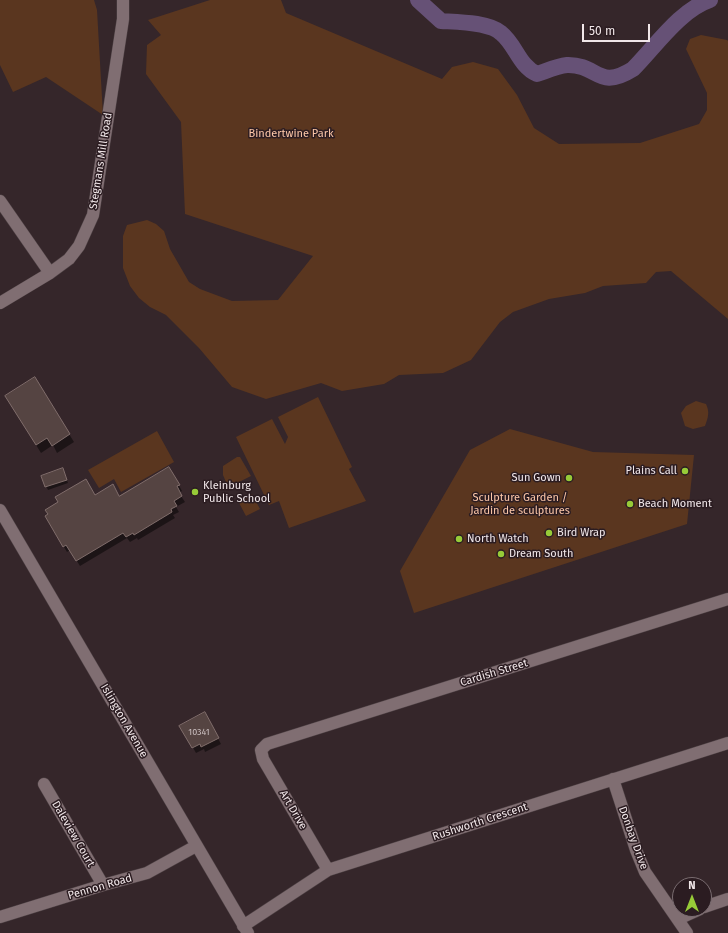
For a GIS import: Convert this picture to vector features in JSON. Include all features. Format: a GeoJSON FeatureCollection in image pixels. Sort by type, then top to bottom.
{"type":"FeatureCollection","features":[{"type":"Feature","properties":{"kind":"street","name":"Stegmans Mill Road"},"geometry":{"type":"LineString","coordinates":[[0,303],[50,273],[69,259],[79,246],[93,215],[123,18],[123,0]]}},
{"type":"Feature","properties":{"kind":"street"},"geometry":{"type":"LineString","coordinates":[[0,201],[50,273]]}},
{"type":"Feature","properties":{"kind":"street","name":"Islington Avenue"},"geometry":{"type":"LineString","coordinates":[[0,510],[106,688],[196,846],[246,929]]}},
{"type":"Feature","properties":{"kind":"street","name":"Cardish Street"},"geometry":{"type":"LineString","coordinates":[[261,750],[267,744],[728,599]]}},
{"type":"Feature","properties":{"kind":"street","name":"Rushworth Crescent"},"geometry":{"type":"LineString","coordinates":[[246,929],[328,870],[728,742]]}},
{"type":"Feature","properties":{"kind":"street","name":"Art Drive"},"geometry":{"type":"LineString","coordinates":[[261,750],[263,759],[328,870]]}},
{"type":"Feature","properties":{"kind":"street","name":"Donbay Drive"},"geometry":{"type":"LineString","coordinates":[[613,779],[636,850],[645,872],[688,933]]}},
{"type":"Feature","properties":{"kind":"street","name":"Daleview Court"},"geometry":{"type":"LineString","coordinates":[[44,784],[103,885]]}},
{"type":"Feature","properties":{"kind":"street","name":"Pennon Road"},"geometry":{"type":"LineString","coordinates":[[0,917],[103,885],[147,874],[196,846]]}},
{"type":"Feature","properties":{"kind":"street"},"geometry":{"type":"LineString","coordinates":[[712,904],[728,899]]}},
{"type":"Feature","properties":{"kind":"street"},"geometry":{"type":"LineString","coordinates":[[678,919],[682,917]]}},
{"type":"Feature","properties":{"kind":"green space"},"geometry":{"type":"Polygon","coordinates":[[[0,0],[94,0],[97,10],[103,115],[46,77],[13,92],[0,65],[0,0]]]}},
{"type":"Feature","properties":{"kind":"green space","name":"Bindertwine Park"},"geometry":{"type":"Polygon","coordinates":[[[210,0],[281,0],[286,13],[442,79],[452,67],[473,62],[498,69],[517,95],[534,128],[559,144],[640,143],[699,124],[707,110],[707,93],[686,49],[690,39],[701,35],[727,40],[728,319],[671,271],[656,272],[646,283],[603,286],[585,293],[549,299],[513,312],[500,322],[471,360],[443,373],[399,375],[384,384],[342,391],[321,383],[266,399],[232,387],[199,348],[166,315],[150,307],[139,298],[130,286],[123,268],[123,236],[127,225],[147,220],[156,224],[164,231],[170,249],[189,282],[200,289],[232,301],[278,300],[313,256],[185,214],[181,122],[146,74],[147,45],[161,35],[148,20],[210,0]]]}},
{"type":"Feature","properties":{"kind":"green space"},"geometry":{"type":"Polygon","coordinates":[[[318,397],[352,467],[349,469],[366,501],[289,528],[279,501],[269,505],[236,437],[272,419],[285,444],[288,437],[278,417],[318,397]]]}},
{"type":"Feature","properties":{"kind":"green space"},"geometry":{"type":"Polygon","coordinates":[[[696,401],[706,404],[708,415],[705,426],[693,429],[685,426],[681,413],[686,406],[696,401]]]}},
{"type":"Feature","properties":{"kind":"green space","name":"Sculpture Garden / Jardin de sculptures"},"geometry":{"type":"Polygon","coordinates":[[[510,429],[593,452],[694,455],[687,524],[414,613],[400,571],[470,450],[510,429]]]}},
{"type":"Feature","properties":{"kind":"green space"},"geometry":{"type":"Polygon","coordinates":[[[157,431],[174,462],[121,492],[114,479],[99,488],[88,470],[157,431]]]}},
{"type":"Feature","properties":{"kind":"green space"},"geometry":{"type":"Polygon","coordinates":[[[237,457],[240,457],[251,476],[235,484],[226,482],[223,475],[223,466],[237,457]]]}},
{"type":"Feature","properties":{"kind":"green space"},"geometry":{"type":"Polygon","coordinates":[[[252,494],[260,509],[246,516],[238,501],[252,494]]]}},
{"type":"Feature","properties":{"kind":"building"},"geometry":{"type":"Polygon","coordinates":[[[35,377],[70,434],[52,446],[47,438],[36,445],[5,396],[35,377]]]}},
{"type":"Feature","properties":{"kind":"building"},"geometry":{"type":"Polygon","coordinates":[[[169,467],[180,485],[177,486],[182,496],[174,501],[177,506],[171,509],[172,512],[134,535],[133,533],[126,537],[123,533],[76,561],[66,545],[63,547],[45,516],[48,514],[45,510],[58,502],[55,497],[86,479],[95,495],[113,484],[119,496],[169,467]]]}},
{"type":"Feature","properties":{"kind":"building"},"geometry":{"type":"Polygon","coordinates":[[[63,468],[67,480],[45,487],[41,476],[63,468]]]}},
{"type":"Feature","properties":{"kind":"building"},"geometry":{"type":"Polygon","coordinates":[[[205,712],[219,738],[201,747],[200,744],[192,748],[179,726],[205,712]]]}},
{"type":"Feature","properties":{"kind":"waterway"},"geometry":{"type":"LineString","coordinates":[[418,0],[441,21],[472,23],[496,29],[506,38],[526,66],[537,74],[555,67],[567,65],[585,68],[598,75],[612,78],[633,69],[678,20],[699,5],[710,0]]}},
{"type":"Feature","properties":{"kind":"place","name":"Plains Call"},"geometry":{"type":"Point","coordinates":[685,471]}},
{"type":"Feature","properties":{"kind":"place","name":"Sun Gown"},"geometry":{"type":"Point","coordinates":[569,478]}},
{"type":"Feature","properties":{"kind":"place","name":"Kleinburg Public School"},"geometry":{"type":"Point","coordinates":[195,492]}},
{"type":"Feature","properties":{"kind":"place","name":"Beach Moment"},"geometry":{"type":"Point","coordinates":[630,504]}},
{"type":"Feature","properties":{"kind":"place","name":"Bird Wrap"},"geometry":{"type":"Point","coordinates":[549,533]}},
{"type":"Feature","properties":{"kind":"place","name":"North Watch"},"geometry":{"type":"Point","coordinates":[459,539]}},
{"type":"Feature","properties":{"kind":"place","name":"Dream South"},"geometry":{"type":"Point","coordinates":[501,554]}}]}
